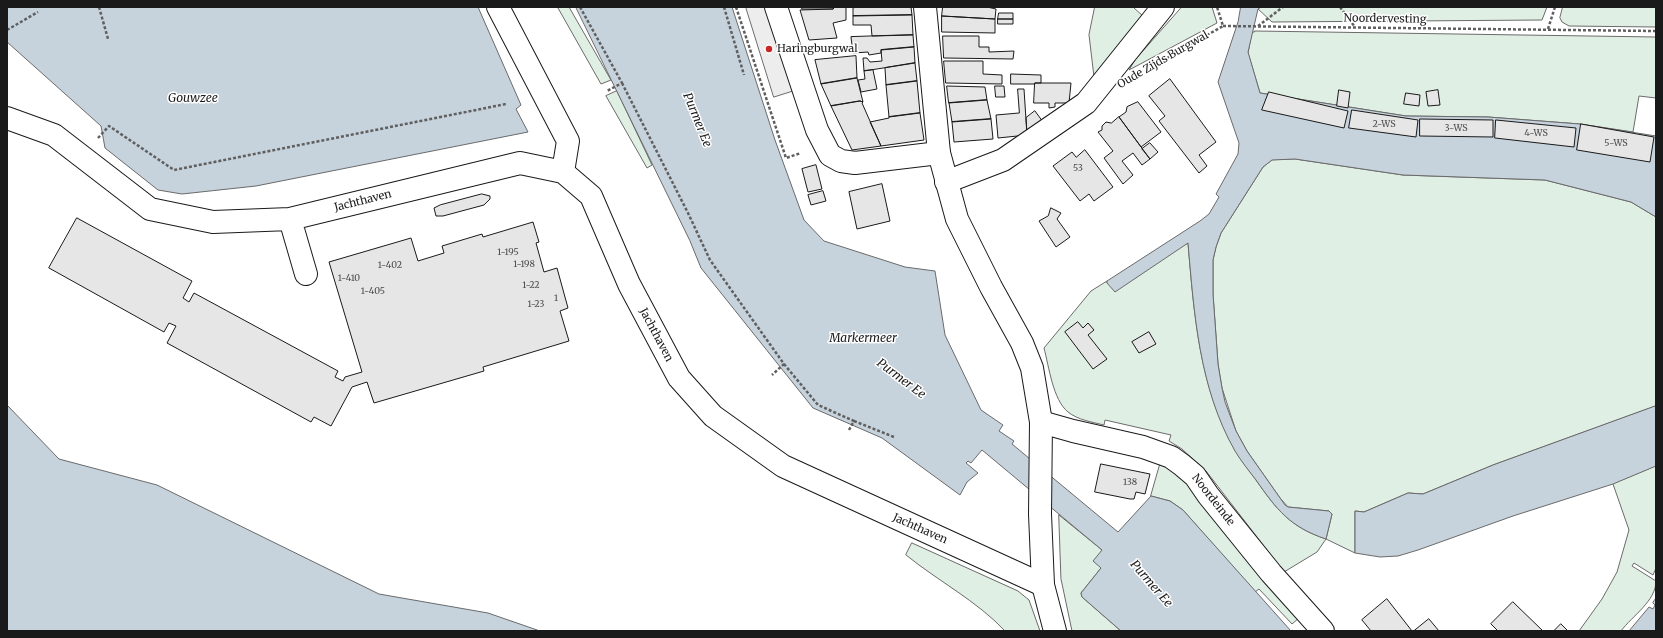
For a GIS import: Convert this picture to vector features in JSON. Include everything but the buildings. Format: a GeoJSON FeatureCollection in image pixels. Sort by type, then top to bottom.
{"type":"FeatureCollection","features":[{"type":"Feature","properties":{"kind":"street"},"geometry":{"type":"LineString","coordinates":[[498,7],[568,141],[563,172]]}},
{"type":"Feature","properties":{"kind":"street"},"geometry":{"type":"LineString","coordinates":[[776,7],[817,130],[830,155],[841,161],[855,164],[938,153]]}},
{"type":"Feature","properties":{"kind":"street"},"geometry":{"type":"LineString","coordinates":[[925,7],[938,153],[946,182],[957,219],[991,287],[1022,343],[1032,368],[1041,422],[1040,514],[1043,585],[1055,631]]}},
{"type":"Feature","properties":{"kind":"street","name":"Oude Zijds Burgwal"},"geometry":{"type":"LineString","coordinates":[[946,182],[1003,160],[1086,104],[1163,7]]}},
{"type":"Feature","properties":{"kind":"street","name":"Jachthaven"},"geometry":{"type":"LineString","coordinates":[[7,118],[54,135],[150,209],[213,222],[290,219],[520,163],[563,172],[591,196],[629,284],[679,378],[713,416],[783,466],[1043,585]]}},
{"type":"Feature","properties":{"kind":"street"},"geometry":{"type":"LineString","coordinates":[[290,219],[306,274]]}},
{"type":"Feature","properties":{"kind":"street","name":"Noordeinde"},"geometry":{"type":"LineString","coordinates":[[1041,422],[1142,446],[1171,457],[1182,465],[1195,476],[1208,495],[1271,573],[1323,631]]}},
{"type":"Feature","properties":{"kind":"path"},"geometry":{"type":"LineString","coordinates":[[99,7],[108,39]]}},
{"type":"Feature","properties":{"kind":"path"},"geometry":{"type":"LineString","coordinates":[[580,7],[622,83],[688,213],[710,260],[784,364],[818,405],[894,437]]}},
{"type":"Feature","properties":{"kind":"path"},"geometry":{"type":"LineString","coordinates":[[724,7],[744,75]]}},
{"type":"Feature","properties":{"kind":"path"},"geometry":{"type":"LineString","coordinates":[[736,7],[786,158],[798,154]]}},
{"type":"Feature","properties":{"kind":"path"},"geometry":{"type":"LineString","coordinates":[[1217,7],[1223,26]]}},
{"type":"Feature","properties":{"kind":"path"},"geometry":{"type":"LineString","coordinates":[[1258,27],[1283,7]]}},
{"type":"Feature","properties":{"kind":"path"},"geometry":{"type":"LineString","coordinates":[[1340,7],[1355,27]]}},
{"type":"Feature","properties":{"kind":"path"},"geometry":{"type":"LineString","coordinates":[[1548,29],[1555,7]]}},
{"type":"Feature","properties":{"kind":"path"},"geometry":{"type":"LineString","coordinates":[[7,30],[38,12]]}},
{"type":"Feature","properties":{"kind":"path","name":"Noordervesting"},"geometry":{"type":"LineString","coordinates":[[1223,26],[1656,31]]}},
{"type":"Feature","properties":{"kind":"path","name":"Oude Zijds Burgwal"},"geometry":{"type":"LineString","coordinates":[[1140,74],[1223,26]]}},
{"type":"Feature","properties":{"kind":"path"},"geometry":{"type":"LineString","coordinates":[[606,91],[622,83]]}},
{"type":"Feature","properties":{"kind":"path"},"geometry":{"type":"LineString","coordinates":[[97,139],[109,126],[174,170],[506,104]]}},
{"type":"Feature","properties":{"kind":"path"},"geometry":{"type":"LineString","coordinates":[[772,375],[784,364]]}},
{"type":"Feature","properties":{"kind":"path"},"geometry":{"type":"LineString","coordinates":[[849,430],[854,421]]}},
{"type":"Feature","properties":{"kind":"green space"},"geometry":{"type":"Polygon","coordinates":[[[569,7],[611,80],[601,84],[558,8],[569,7]]]}},
{"type":"Feature","properties":{"kind":"green space"},"geometry":{"type":"Polygon","coordinates":[[[1095,7],[1133,7],[1144,17],[1094,77],[1089,35],[1095,7]]]}},
{"type":"Feature","properties":{"kind":"green space"},"geometry":{"type":"Polygon","coordinates":[[[1182,7],[1212,7],[1217,23],[1129,70],[1135,60],[1182,7]]]}},
{"type":"Feature","properties":{"kind":"green space"},"geometry":{"type":"Polygon","coordinates":[[[1261,7],[1547,7],[1542,20],[1272,22],[1258,9],[1261,7]]]}},
{"type":"Feature","properties":{"kind":"green space"},"geometry":{"type":"Polygon","coordinates":[[[1563,7],[1656,7],[1656,27],[1569,26],[1562,22],[1560,18],[1563,7]]]}},
{"type":"Feature","properties":{"kind":"green space"},"geometry":{"type":"Polygon","coordinates":[[[1252,32],[1656,37],[1656,98],[1639,96],[1633,132],[1580,124],[1488,117],[1406,116],[1260,93],[1248,53],[1252,32]]]}},
{"type":"Feature","properties":{"kind":"green space"},"geometry":{"type":"Polygon","coordinates":[[[617,91],[652,165],[647,168],[606,96],[617,91]]]}},
{"type":"Feature","properties":{"kind":"green space"},"geometry":{"type":"Polygon","coordinates":[[[1295,159],[1403,175],[1545,180],[1631,202],[1656,217],[1656,406],[1493,465],[1423,494],[1408,493],[1364,512],[1355,511],[1355,553],[1326,539],[1332,514],[1329,511],[1288,507],[1247,451],[1236,431],[1222,388],[1218,364],[1213,294],[1213,260],[1221,233],[1263,167],[1272,160],[1295,159]]]}},
{"type":"Feature","properties":{"kind":"green space"},"geometry":{"type":"Polygon","coordinates":[[[1188,243],[1200,349],[1213,401],[1223,426],[1240,458],[1278,509],[1303,529],[1326,539],[1317,552],[1284,572],[1206,471],[1182,449],[1169,441],[1171,435],[1105,420],[1104,425],[1090,422],[1072,415],[1063,407],[1052,383],[1044,348],[1091,291],[1107,281],[1107,283],[1188,243]]]}},
{"type":"Feature","properties":{"kind":"green space"},"geometry":{"type":"Polygon","coordinates":[[[1161,461],[1179,473],[1300,617],[1292,624],[1259,589],[1255,592],[1183,510],[1170,501],[1151,496],[1161,461]]]}},
{"type":"Feature","properties":{"kind":"green space"},"geometry":{"type":"Polygon","coordinates":[[[1656,466],[1656,568],[1653,575],[1634,563],[1632,566],[1656,581],[1652,595],[1643,608],[1621,631],[1579,631],[1602,599],[1617,572],[1629,530],[1613,484],[1656,466]]]}},
{"type":"Feature","properties":{"kind":"green space"},"geometry":{"type":"Polygon","coordinates":[[[1059,515],[1102,550],[1101,568],[1081,593],[1082,597],[1121,631],[1072,631],[1061,579],[1059,515]]]}},
{"type":"Feature","properties":{"kind":"green space"},"geometry":{"type":"Polygon","coordinates":[[[912,543],[1018,591],[1029,600],[1040,631],[1005,631],[982,610],[906,555],[912,543]]]}},
{"type":"Feature","properties":{"kind":"shaded area","name":"Haringburgwal"},"geometry":{"type":"Polygon","coordinates":[[[746,7],[766,7],[793,91],[774,97],[746,7]]]}},
{"type":"Feature","properties":{"kind":"water","name":"Gouwzee"},"geometry":{"type":"Polygon","coordinates":[[[7,7],[478,7],[521,105],[516,109],[528,132],[256,186],[182,194],[158,190],[105,148],[101,126],[7,42],[7,7]]]}},
{"type":"Feature","properties":{"kind":"water","name":"Markermeer"},"geometry":{"type":"Polygon","coordinates":[[[576,7],[732,7],[775,140],[804,220],[824,241],[905,267],[935,271],[945,335],[981,410],[1003,425],[999,431],[1014,441],[1012,444],[1118,532],[1151,496],[1170,501],[1183,510],[1291,631],[1121,631],[1082,597],[1081,593],[1101,568],[1093,561],[1102,550],[982,450],[971,463],[968,461],[966,463],[978,473],[967,482],[960,495],[882,438],[813,408],[701,268],[690,241],[576,7]]]}},
{"type":"Feature","properties":{"kind":"water"},"geometry":{"type":"Polygon","coordinates":[[[1241,7],[1261,7],[1258,9],[1248,52],[1260,93],[1406,116],[1488,117],[1580,124],[1656,136],[1656,217],[1631,202],[1545,180],[1403,175],[1295,159],[1272,160],[1263,167],[1221,233],[1213,260],[1213,294],[1218,364],[1222,388],[1225,402],[1236,431],[1247,451],[1285,505],[1288,507],[1329,511],[1332,514],[1326,539],[1303,529],[1278,509],[1235,451],[1223,427],[1213,402],[1200,350],[1188,243],[1115,292],[1107,283],[1107,281],[1200,221],[1209,214],[1219,197],[1216,194],[1238,154],[1239,143],[1218,82],[1238,22],[1241,7]]]}},
{"type":"Feature","properties":{"kind":"water"},"geometry":{"type":"Polygon","coordinates":[[[7,405],[59,459],[157,485],[379,594],[488,613],[540,631],[7,631],[7,405]]]}},
{"type":"Feature","properties":{"kind":"water"},"geometry":{"type":"Polygon","coordinates":[[[1656,406],[1656,466],[1613,484],[1513,516],[1398,556],[1380,557],[1355,553],[1355,511],[1364,512],[1408,493],[1423,494],[1493,465],[1656,406]]]}},
{"type":"Feature","properties":{"kind":"water"},"geometry":{"type":"Polygon","coordinates":[[[1656,598],[1656,631],[1629,631],[1649,607],[1653,609],[1655,605],[1653,603],[1656,598]]]}},
{"type":"Feature","properties":{"kind":"place","name":"Haringburgwal"},"geometry":{"type":"Point","coordinates":[769,49]}},
{"type":"Feature","properties":{"kind":"water label","name":"Purmer Ee"},"geometry":{"type":"Point","coordinates":[697,120]}},
{"type":"Feature","properties":{"kind":"water label","name":"Purmer Ee"},"geometry":{"type":"Point","coordinates":[901,379]}},
{"type":"Feature","properties":{"kind":"water label","name":"Purmer Ee"},"geometry":{"type":"Point","coordinates":[1151,584]}}]}
